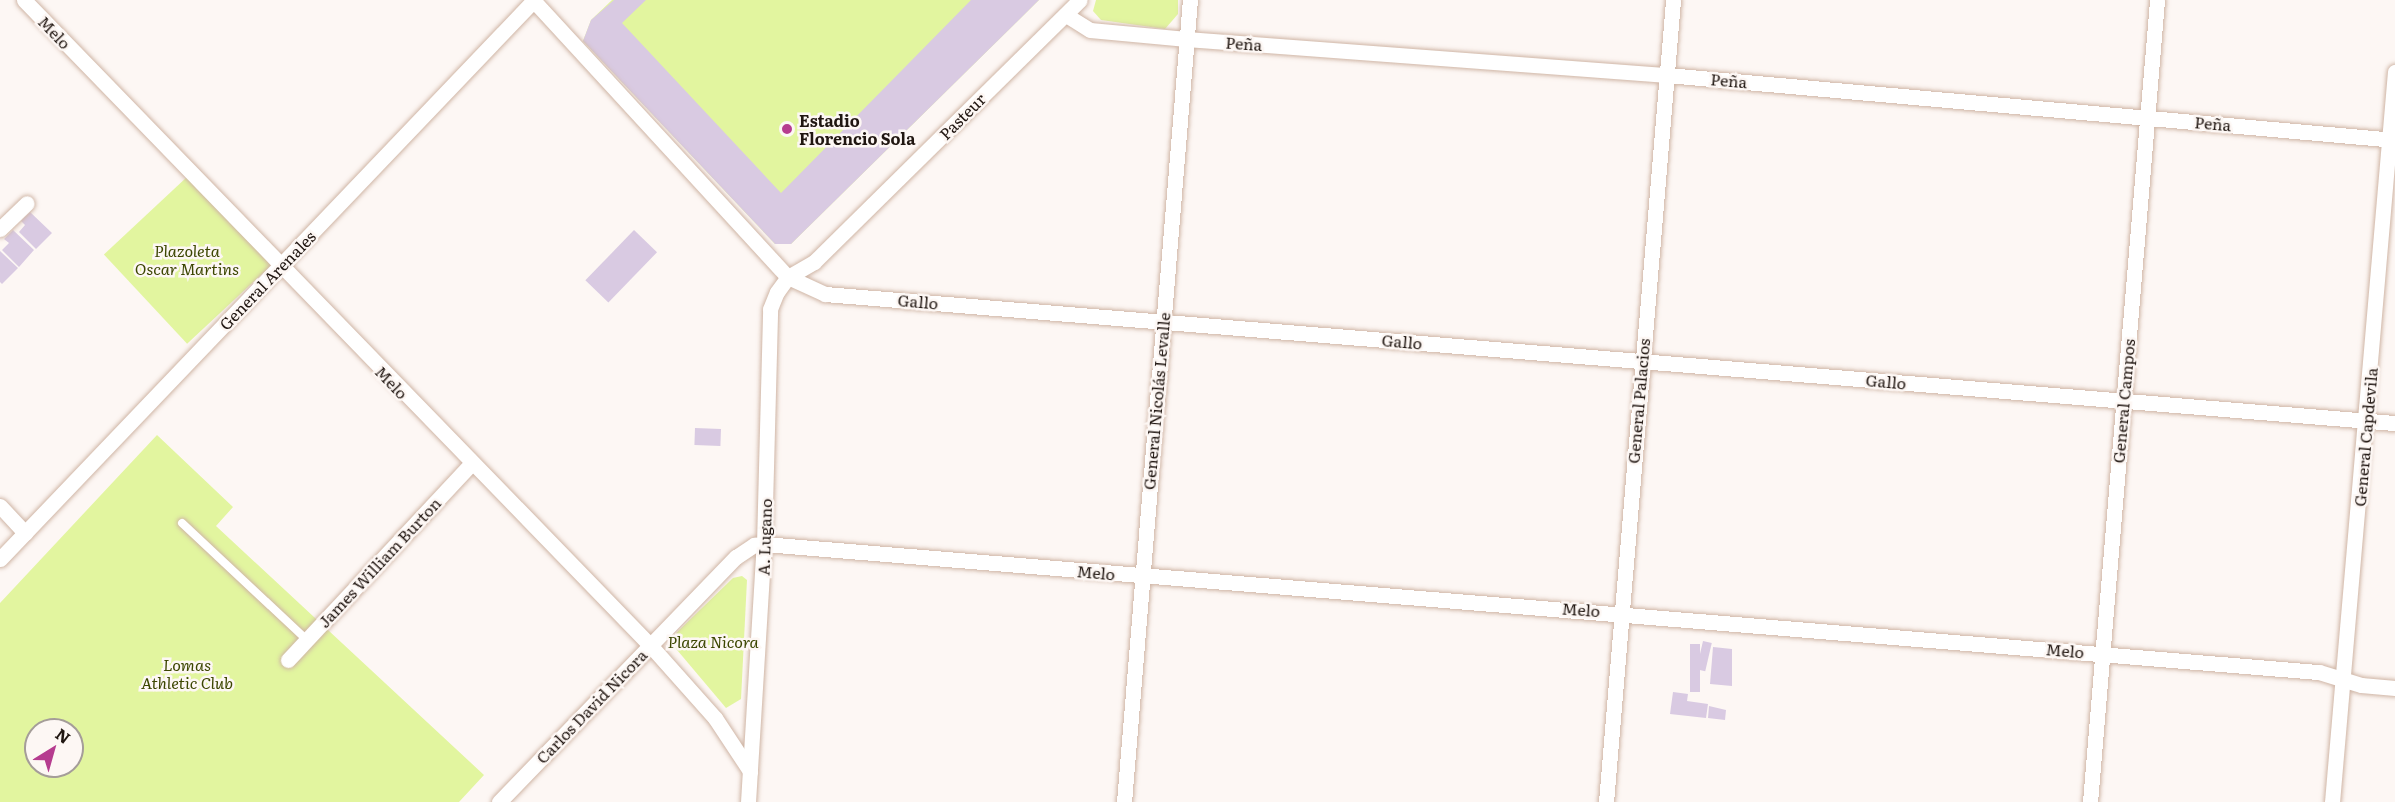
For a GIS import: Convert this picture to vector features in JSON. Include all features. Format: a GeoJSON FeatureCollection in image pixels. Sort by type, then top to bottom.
{"type":"FeatureCollection","features":[{"type":"Feature","properties":{"kind":"street","name":"Melo"},"geometry":{"type":"LineString","coordinates":[[24,0],[279,267],[650,645],[715,718],[750,771]]}},
{"type":"Feature","properties":{"kind":"street","name":"General Arenales"},"geometry":{"type":"LineString","coordinates":[[0,559],[534,0]]}},
{"type":"Feature","properties":{"kind":"street","name":"Gallo"},"geometry":{"type":"LineString","coordinates":[[534,0],[788,277],[825,294],[2395,423]]}},
{"type":"Feature","properties":{"kind":"street","name":"Pasteur"},"geometry":{"type":"LineString","coordinates":[[788,277],[814,262],[1080,0]]}},
{"type":"Feature","properties":{"kind":"street","name":"General Nicolás Levalle"},"geometry":{"type":"LineString","coordinates":[[1124,802],[1190,0]]}},
{"type":"Feature","properties":{"kind":"street","name":"General Palacios"},"geometry":{"type":"LineString","coordinates":[[1606,802],[1620,612],[1673,0]]}},
{"type":"Feature","properties":{"kind":"street","name":"General Campos"},"geometry":{"type":"LineString","coordinates":[[2090,802],[2157,0]]}},
{"type":"Feature","properties":{"kind":"street","name":"Peña"},"geometry":{"type":"LineString","coordinates":[[1066,15],[1090,30],[1666,75],[2147,116],[2392,140]]}},
{"type":"Feature","properties":{"kind":"street","name":"General Capdevila"},"geometry":{"type":"LineString","coordinates":[[2332,802],[2392,140],[2395,72]]}},
{"type":"Feature","properties":{"kind":"street"},"geometry":{"type":"LineString","coordinates":[[0,229],[27,203]]}},
{"type":"Feature","properties":{"kind":"street","name":"A. Lugano"},"geometry":{"type":"LineString","coordinates":[[748,802],[764,544],[770,309],[788,277]]}},
{"type":"Feature","properties":{"kind":"street","name":"James William Burton"},"geometry":{"type":"LineString","coordinates":[[288,660],[471,464]]}},
{"type":"Feature","properties":{"kind":"street"},"geometry":{"type":"LineString","coordinates":[[0,506],[25,533]]}},
{"type":"Feature","properties":{"kind":"street","name":"Melo"},"geometry":{"type":"LineString","coordinates":[[764,544],[1620,612],[2319,672],[2342,680],[2395,688]]}},
{"type":"Feature","properties":{"kind":"street","name":"Carlos David Nicora"},"geometry":{"type":"LineString","coordinates":[[499,802],[736,557],[754,545],[764,544]]}},
{"type":"Feature","properties":{"kind":"lane"},"geometry":{"type":"LineString","coordinates":[[182,524],[307,640]]}},
{"type":"Feature","properties":{"kind":"green space","name":"Estadio Florencio Sola"},"geometry":{"type":"Polygon","coordinates":[[[612,0],[1039,0],[791,244],[775,244],[583,41],[591,20],[612,0]]]}},
{"type":"Feature","properties":{"kind":"green space"},"geometry":{"type":"Polygon","coordinates":[[[1096,0],[1178,0],[1178,14],[1165,29],[1101,20],[1093,11],[1096,0]]]}},
{"type":"Feature","properties":{"kind":"green space","name":"Plazoleta Oscar Martins"},"geometry":{"type":"Polygon","coordinates":[[[188,176],[271,265],[187,344],[104,254],[188,176]]]}},
{"type":"Feature","properties":{"kind":"green space","name":"Lomas Athletic Club"},"geometry":{"type":"Polygon","coordinates":[[[157,435],[233,507],[216,526],[484,775],[459,802],[0,802],[0,603],[157,435]]]}},
{"type":"Feature","properties":{"kind":"green space","name":"Plaza Nicora"},"geometry":{"type":"Polygon","coordinates":[[[742,576],[747,580],[741,699],[726,708],[672,644],[673,636],[733,578],[742,576]]]}},
{"type":"Feature","properties":{"kind":"building"},"geometry":{"type":"Polygon","coordinates":[[[614,0],[646,0],[622,23],[781,193],[971,0],[1039,0],[791,244],[775,244],[583,41],[591,20],[614,0]]]}},
{"type":"Feature","properties":{"kind":"building"},"geometry":{"type":"Polygon","coordinates":[[[30,212],[52,233],[36,249],[19,232],[25,225],[21,221],[30,212]]]}},
{"type":"Feature","properties":{"kind":"building"},"geometry":{"type":"Polygon","coordinates":[[[13,230],[34,250],[19,267],[2,250],[9,243],[4,239],[13,230]]]}},
{"type":"Feature","properties":{"kind":"building"},"geometry":{"type":"Polygon","coordinates":[[[634,230],[657,252],[608,303],[585,280],[634,230]]]}},
{"type":"Feature","properties":{"kind":"building"},"geometry":{"type":"Polygon","coordinates":[[[0,251],[18,268],[2,284],[0,282],[0,251]]]}},
{"type":"Feature","properties":{"kind":"building"},"geometry":{"type":"Polygon","coordinates":[[[695,428],[721,429],[720,446],[694,445],[695,428]]]}},
{"type":"Feature","properties":{"kind":"building"},"geometry":{"type":"Polygon","coordinates":[[[1703,641],[1712,643],[1705,671],[1696,669],[1703,641]]]}},
{"type":"Feature","properties":{"kind":"building"},"geometry":{"type":"Polygon","coordinates":[[[1690,644],[1700,644],[1700,692],[1690,692],[1690,644]]]}},
{"type":"Feature","properties":{"kind":"building"},"geometry":{"type":"Polygon","coordinates":[[[1713,647],[1732,649],[1732,686],[1710,684],[1713,647]]]}},
{"type":"Feature","properties":{"kind":"building"},"geometry":{"type":"Polygon","coordinates":[[[1673,692],[1688,694],[1687,701],[1708,704],[1706,718],[1670,714],[1673,692]]]}},
{"type":"Feature","properties":{"kind":"building"},"geometry":{"type":"Polygon","coordinates":[[[1709,706],[1726,710],[1725,720],[1708,718],[1709,706]]]}},
{"type":"Feature","properties":{"kind":"place","name":"Estadio Florencio Sola"},"geometry":{"type":"Point","coordinates":[787,129]}}]}
